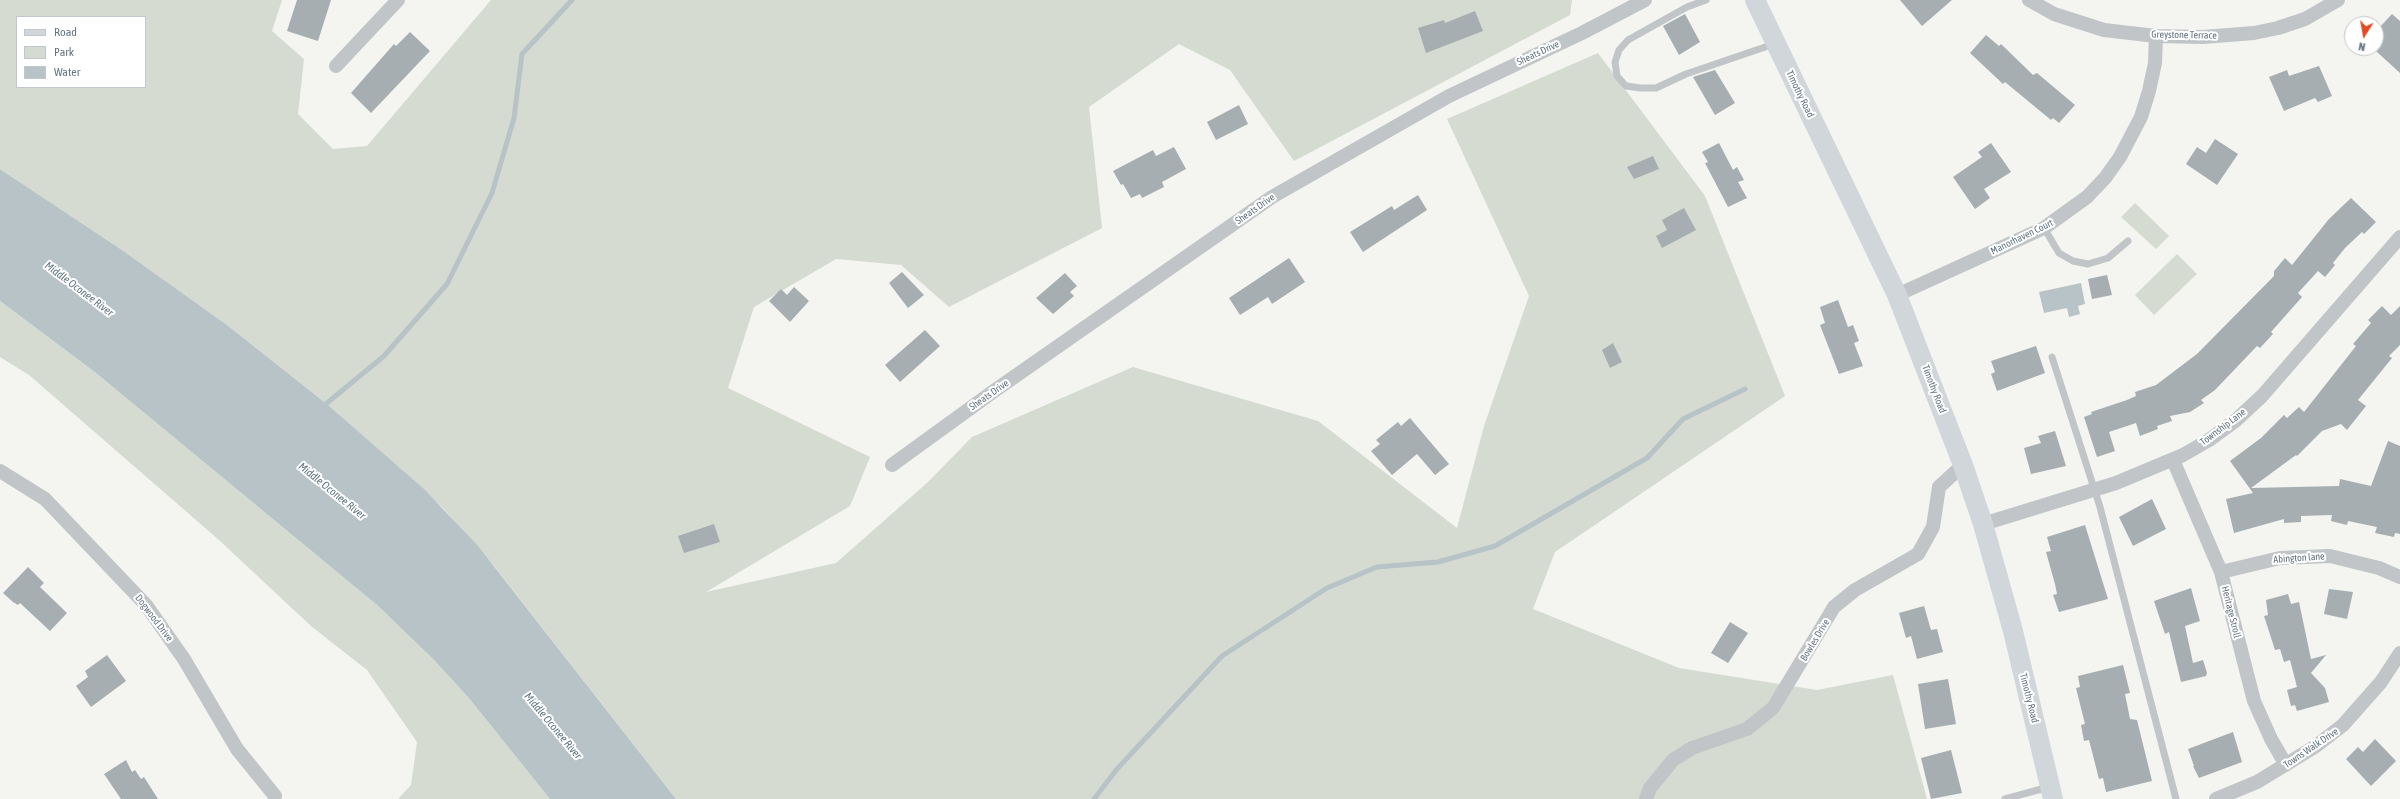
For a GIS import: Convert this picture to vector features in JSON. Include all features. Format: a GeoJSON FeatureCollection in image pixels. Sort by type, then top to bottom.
{"type":"FeatureCollection","features":[{"type":"Feature","properties":{"kind":"main road","name":"Timothy Road"},"geometry":{"type":"LineString","coordinates":[[1755,0],[1897,295],[1963,466],[1983,524],[2015,638],[2051,793]]}},
{"type":"Feature","properties":{"kind":"street"},"geometry":{"type":"LineString","coordinates":[[336,66],[398,0]]}},
{"type":"Feature","properties":{"kind":"street","name":"Sheats Drive"},"geometry":{"type":"LineString","coordinates":[[892,465],[994,391],[1272,197],[1449,96],[1582,33],[1645,0]]}},
{"type":"Feature","properties":{"kind":"street","name":"Greystone Terrace"},"geometry":{"type":"LineString","coordinates":[[2029,0],[2054,14],[2104,30],[2156,36],[2203,37],[2254,33],[2305,19],[2338,0]]}},
{"type":"Feature","properties":{"kind":"street","name":"Manorhaven Court"},"geometry":{"type":"LineString","coordinates":[[1897,295],[2044,228],[2087,197],[2105,178],[2120,157],[2140,117],[2149,91],[2155,63],[2156,36]]}},
{"type":"Feature","properties":{"kind":"street","name":"Township Lane"},"geometry":{"type":"LineString","coordinates":[[1983,524],[2095,490],[2173,460],[2209,440],[2235,421],[2262,396],[2400,237]]}},
{"type":"Feature","properties":{"kind":"street","name":"Heritage Stroll"},"geometry":{"type":"LineString","coordinates":[[2173,460],[2221,572],[2254,700],[2271,739],[2286,765]]}},
{"type":"Feature","properties":{"kind":"street","name":"Bowles Drive"},"geometry":{"type":"LineString","coordinates":[[1646,799],[1653,783],[1673,760],[1692,748],[1747,729],[1773,708],[1834,607],[1855,590],[1918,554],[1933,527],[1939,487],[1963,466]]}},
{"type":"Feature","properties":{"kind":"street","name":"Dogwood Drive"},"geometry":{"type":"LineString","coordinates":[[0,472],[45,499],[146,604],[184,659],[237,749],[275,796]]}},
{"type":"Feature","properties":{"kind":"street","name":"Abington lane"},"geometry":{"type":"LineString","coordinates":[[2221,572],[2280,558],[2330,556],[2379,568],[2400,577]]}},
{"type":"Feature","properties":{"kind":"street","name":"Towns Walk Drive"},"geometry":{"type":"LineString","coordinates":[[2216,799],[2257,782],[2316,746],[2343,725],[2380,682],[2400,653]]}},
{"type":"Feature","properties":{"kind":"lane"},"geometry":{"type":"LineString","coordinates":[[1706,0],[1687,7],[1628,40],[1619,50],[1615,62],[1617,76],[1626,86],[1656,88],[1686,74],[1776,43]]}},
{"type":"Feature","properties":{"kind":"lane"},"geometry":{"type":"LineString","coordinates":[[2044,228],[2059,253],[2073,261],[2088,264],[2108,258],[2128,241]]}},
{"type":"Feature","properties":{"kind":"lane"},"geometry":{"type":"LineString","coordinates":[[2052,357],[2095,490],[2176,799]]}},
{"type":"Feature","properties":{"kind":"lane"},"geometry":{"type":"LineString","coordinates":[[2005,799],[2051,793]]}},
{"type":"Feature","properties":{"kind":"green space"},"geometry":{"type":"Polygon","coordinates":[[[0,0],[282,0],[272,31],[304,59],[298,114],[333,149],[367,146],[491,0],[1572,0],[1570,15],[1294,161],[1230,70],[1179,44],[1089,107],[1102,228],[949,307],[901,265],[836,259],[754,307],[728,388],[870,457],[850,506],[706,592],[836,563],[928,482],[972,437],[1133,367],[1318,421],[1457,528],[1484,426],[1529,296],[1447,119],[1598,53],[1705,196],[1785,396],[1555,552],[1533,609],[1679,668],[1817,690],[1893,675],[1927,799],[676,799],[494,566],[443,508],[328,405],[227,325],[122,250],[0,169],[0,0]]]}},
{"type":"Feature","properties":{"kind":"green space"},"geometry":{"type":"Polygon","coordinates":[[[2135,203],[2169,236],[2156,249],[2121,217],[2135,203]]]}},
{"type":"Feature","properties":{"kind":"green space"},"geometry":{"type":"Polygon","coordinates":[[[2177,254],[2197,274],[2154,315],[2135,295],[2177,254]]]}},
{"type":"Feature","properties":{"kind":"green space"},"geometry":{"type":"Polygon","coordinates":[[[0,301],[96,373],[377,605],[433,659],[468,697],[550,799],[398,799],[411,785],[417,742],[367,670],[311,626],[219,540],[29,375],[0,357],[0,301]]]}},
{"type":"Feature","properties":{"kind":"water","name":"Middle Oconee River"},"geometry":{"type":"Polygon","coordinates":[[[0,169],[122,250],[227,325],[328,405],[425,490],[478,546],[676,799],[550,799],[468,697],[433,659],[377,605],[96,373],[0,301],[0,169]]]}},
{"type":"Feature","properties":{"kind":"water"},"geometry":{"type":"Polygon","coordinates":[[[2081,283],[2085,304],[2078,306],[2080,314],[2069,317],[2067,308],[2044,313],[2039,292],[2081,283]]]}},
{"type":"Feature","properties":{"kind":"building"},"geometry":{"type":"Polygon","coordinates":[[[297,0],[331,0],[318,41],[287,31],[297,0]]]}},
{"type":"Feature","properties":{"kind":"building"},"geometry":{"type":"Polygon","coordinates":[[[1900,0],[1952,0],[1922,26],[1900,0]]]}},
{"type":"Feature","properties":{"kind":"building"},"geometry":{"type":"Polygon","coordinates":[[[1475,11],[1483,31],[1426,53],[1418,28],[1444,20],[1445,23],[1475,11]]]}},
{"type":"Feature","properties":{"kind":"building"},"geometry":{"type":"Polygon","coordinates":[[[1685,14],[1700,42],[1679,55],[1663,26],[1685,14]]]}},
{"type":"Feature","properties":{"kind":"building"},"geometry":{"type":"Polygon","coordinates":[[[2392,14],[2400,21],[2400,73],[2381,56],[2384,56],[2384,23],[2392,14]]]}},
{"type":"Feature","properties":{"kind":"building"},"geometry":{"type":"Polygon","coordinates":[[[410,32],[430,51],[371,113],[351,93],[394,44],[396,46],[410,32]]]}},
{"type":"Feature","properties":{"kind":"building"},"geometry":{"type":"Polygon","coordinates":[[[1986,35],[1999,46],[2001,44],[2033,75],[2037,73],[2075,105],[2059,123],[2053,118],[2051,120],[2005,82],[2003,84],[1970,53],[1986,35]]]}},
{"type":"Feature","properties":{"kind":"building"},"geometry":{"type":"Polygon","coordinates":[[[2319,66],[2332,96],[2318,102],[2315,98],[2284,111],[2269,77],[2287,70],[2289,76],[2319,66]]]}},
{"type":"Feature","properties":{"kind":"building"},"geometry":{"type":"Polygon","coordinates":[[[1715,70],[1735,103],[1715,115],[1693,77],[1715,70]]]}},
{"type":"Feature","properties":{"kind":"building"},"geometry":{"type":"Polygon","coordinates":[[[1239,105],[1248,124],[1216,140],[1207,122],[1239,105]]]}},
{"type":"Feature","properties":{"kind":"building"},"geometry":{"type":"Polygon","coordinates":[[[2215,139],[2238,154],[2217,185],[2186,164],[2197,147],[2206,153],[2215,139]]]}},
{"type":"Feature","properties":{"kind":"building"},"geometry":{"type":"Polygon","coordinates":[[[1719,143],[1733,170],[1737,167],[1744,180],[1738,182],[1747,198],[1728,207],[1705,163],[1708,162],[1702,152],[1719,143]]]}},
{"type":"Feature","properties":{"kind":"building"},"geometry":{"type":"Polygon","coordinates":[[[1991,143],[2011,172],[1984,189],[1990,198],[1975,209],[1953,177],[1982,157],[1978,152],[1991,143]]]}},
{"type":"Feature","properties":{"kind":"building"},"geometry":{"type":"Polygon","coordinates":[[[1174,147],[1186,169],[1162,182],[1164,187],[1142,198],[1140,194],[1131,198],[1113,171],[1153,150],[1156,156],[1174,147]]]}},
{"type":"Feature","properties":{"kind":"building"},"geometry":{"type":"Polygon","coordinates":[[[1653,156],[1659,169],[1634,179],[1627,167],[1653,156]]]}},
{"type":"Feature","properties":{"kind":"building"},"geometry":{"type":"Polygon","coordinates":[[[1418,195],[1427,210],[1363,252],[1350,232],[1392,206],[1394,210],[1418,195]]]}},
{"type":"Feature","properties":{"kind":"building"},"geometry":{"type":"Polygon","coordinates":[[[2351,198],[2376,222],[2364,234],[2362,232],[2345,248],[2333,263],[2335,265],[2325,277],[2318,271],[2298,293],[2302,297],[2271,332],[2273,334],[2260,348],[2257,346],[2215,390],[2201,400],[2204,403],[2190,412],[2170,416],[2172,421],[2157,426],[2158,429],[2140,436],[2136,423],[2109,432],[2115,451],[2097,457],[2084,417],[2092,414],[2091,412],[2136,396],[2135,392],[2156,385],[2197,354],[2274,276],[2274,271],[2285,258],[2292,265],[2329,219],[2351,198]]]}},
{"type":"Feature","properties":{"kind":"building"},"geometry":{"type":"Polygon","coordinates":[[[1684,208],[1696,230],[1662,248],[1656,236],[1667,230],[1662,220],[1684,208]]]}},
{"type":"Feature","properties":{"kind":"building"},"geometry":{"type":"Polygon","coordinates":[[[1289,258],[1305,282],[1272,304],[1268,297],[1240,315],[1229,298],[1289,258]]]}},
{"type":"Feature","properties":{"kind":"building"},"geometry":{"type":"Polygon","coordinates":[[[902,272],[924,295],[908,308],[889,283],[902,272]]]}},
{"type":"Feature","properties":{"kind":"building"},"geometry":{"type":"Polygon","coordinates":[[[1065,273],[1077,286],[1070,292],[1074,296],[1053,314],[1036,298],[1065,273]]]}},
{"type":"Feature","properties":{"kind":"building"},"geometry":{"type":"Polygon","coordinates":[[[2107,275],[2112,295],[2092,299],[2088,279],[2107,275]]]}},
{"type":"Feature","properties":{"kind":"building"},"geometry":{"type":"Polygon","coordinates":[[[794,287],[809,301],[790,322],[769,301],[781,289],[787,295],[794,287]]]}},
{"type":"Feature","properties":{"kind":"building"},"geometry":{"type":"Polygon","coordinates":[[[1838,300],[1848,327],[1853,325],[1859,341],[1854,343],[1863,366],[1839,374],[1820,325],[1825,323],[1820,307],[1838,300]]]}},
{"type":"Feature","properties":{"kind":"building"},"geometry":{"type":"Polygon","coordinates":[[[2382,306],[2391,315],[2400,306],[2400,345],[2389,356],[2392,358],[2358,400],[2366,406],[2347,430],[2341,424],[2322,431],[2297,456],[2296,455],[2251,488],[2339,486],[2340,479],[2371,486],[2388,441],[2400,446],[2400,534],[2395,533],[2394,537],[2375,533],[2377,527],[2348,521],[2347,525],[2331,521],[2332,515],[2301,516],[2301,522],[2284,523],[2284,519],[2234,533],[2226,499],[2253,493],[2230,461],[2261,438],[2284,415],[2287,418],[2299,407],[2304,412],[2356,346],[2353,344],[2371,323],[2368,320],[2382,306]]]}},
{"type":"Feature","properties":{"kind":"building"},"geometry":{"type":"Polygon","coordinates":[[[925,330],[940,346],[900,382],[885,365],[925,330]]]}},
{"type":"Feature","properties":{"kind":"building"},"geometry":{"type":"Polygon","coordinates":[[[1613,343],[1622,362],[1610,368],[1602,350],[1613,343]]]}},
{"type":"Feature","properties":{"kind":"building"},"geometry":{"type":"Polygon","coordinates":[[[2036,346],[2045,373],[1997,391],[1991,374],[1995,372],[1991,361],[2036,346]]]}},
{"type":"Feature","properties":{"kind":"building"},"geometry":{"type":"Polygon","coordinates":[[[1410,418],[1449,464],[1435,475],[1417,454],[1392,475],[1371,451],[1380,444],[1376,440],[1398,422],[1401,426],[1410,418]]]}},
{"type":"Feature","properties":{"kind":"building"},"geometry":{"type":"Polygon","coordinates":[[[2055,431],[2066,466],[2031,474],[2024,448],[2041,443],[2038,436],[2055,431]]]}},
{"type":"Feature","properties":{"kind":"building"},"geometry":{"type":"Polygon","coordinates":[[[2152,499],[2166,529],[2133,546],[2119,517],[2152,499]]]}},
{"type":"Feature","properties":{"kind":"building"},"geometry":{"type":"Polygon","coordinates":[[[714,524],[720,542],[684,553],[678,536],[714,524]]]}},
{"type":"Feature","properties":{"kind":"building"},"geometry":{"type":"Polygon","coordinates":[[[2085,525],[2108,599],[2059,612],[2053,595],[2057,594],[2046,552],[2051,551],[2047,537],[2085,525]]]}},
{"type":"Feature","properties":{"kind":"building"},"geometry":{"type":"Polygon","coordinates":[[[28,567],[44,583],[40,587],[67,613],[50,631],[20,603],[18,605],[3,593],[28,567]]]}},
{"type":"Feature","properties":{"kind":"building"},"geometry":{"type":"Polygon","coordinates":[[[2191,588],[2200,621],[2185,626],[2193,663],[2203,660],[2207,673],[2206,676],[2181,682],[2169,632],[2165,634],[2154,601],[2191,588]]]}},
{"type":"Feature","properties":{"kind":"building"},"geometry":{"type":"Polygon","coordinates":[[[2329,589],[2353,592],[2347,619],[2324,614],[2329,589]]]}},
{"type":"Feature","properties":{"kind":"building"},"geometry":{"type":"Polygon","coordinates":[[[2288,594],[2291,604],[2299,602],[2311,659],[2326,655],[2311,673],[2325,688],[2329,702],[2297,711],[2295,705],[2291,706],[2287,690],[2297,687],[2290,660],[2284,662],[2280,649],[2275,650],[2264,616],[2268,615],[2266,600],[2288,594]]]}},
{"type":"Feature","properties":{"kind":"building"},"geometry":{"type":"Polygon","coordinates":[[[1924,606],[1931,630],[1937,629],[1943,652],[1917,659],[1911,636],[1906,638],[1899,613],[1924,606]]]}},
{"type":"Feature","properties":{"kind":"building"},"geometry":{"type":"Polygon","coordinates":[[[1730,622],[1748,633],[1728,663],[1711,653],[1730,622]]]}},
{"type":"Feature","properties":{"kind":"building"},"geometry":{"type":"Polygon","coordinates":[[[107,655],[126,681],[91,707],[76,686],[88,677],[85,671],[107,655]]]}},
{"type":"Feature","properties":{"kind":"building"},"geometry":{"type":"Polygon","coordinates":[[[2123,665],[2130,693],[2125,694],[2130,719],[2137,720],[2152,781],[2106,792],[2103,778],[2099,779],[2089,740],[2084,741],[2081,725],[2085,724],[2076,688],[2080,687],[2078,676],[2123,665]]]}},
{"type":"Feature","properties":{"kind":"building"},"geometry":{"type":"Polygon","coordinates":[[[1948,679],[1956,724],[1925,729],[1918,684],[1948,679]]]}},
{"type":"Feature","properties":{"kind":"building"},"geometry":{"type":"Polygon","coordinates":[[[2233,732],[2242,762],[2199,778],[2193,766],[2188,749],[2233,732]]]}},
{"type":"Feature","properties":{"kind":"building"},"geometry":{"type":"Polygon","coordinates":[[[2375,739],[2396,761],[2371,786],[2346,759],[2358,747],[2363,752],[2375,739]]]}},
{"type":"Feature","properties":{"kind":"building"},"geometry":{"type":"Polygon","coordinates":[[[1951,750],[1962,793],[1931,799],[1921,758],[1951,750]]]}},
{"type":"Feature","properties":{"kind":"building"},"geometry":{"type":"Polygon","coordinates":[[[126,760],[132,772],[135,770],[141,779],[144,777],[158,799],[121,799],[104,774],[126,760]]]}},
{"type":"Feature","properties":{"kind":"waterway"},"geometry":{"type":"LineString","coordinates":[[321,408],[384,356],[447,284],[492,193],[514,118],[522,54],[572,0]]}},
{"type":"Feature","properties":{"kind":"waterway"},"geometry":{"type":"LineString","coordinates":[[1094,799],[1117,769],[1222,656],[1327,588],[1377,567],[1438,562],[1495,546],[1647,458],[1683,419],[1745,389]]}}]}
